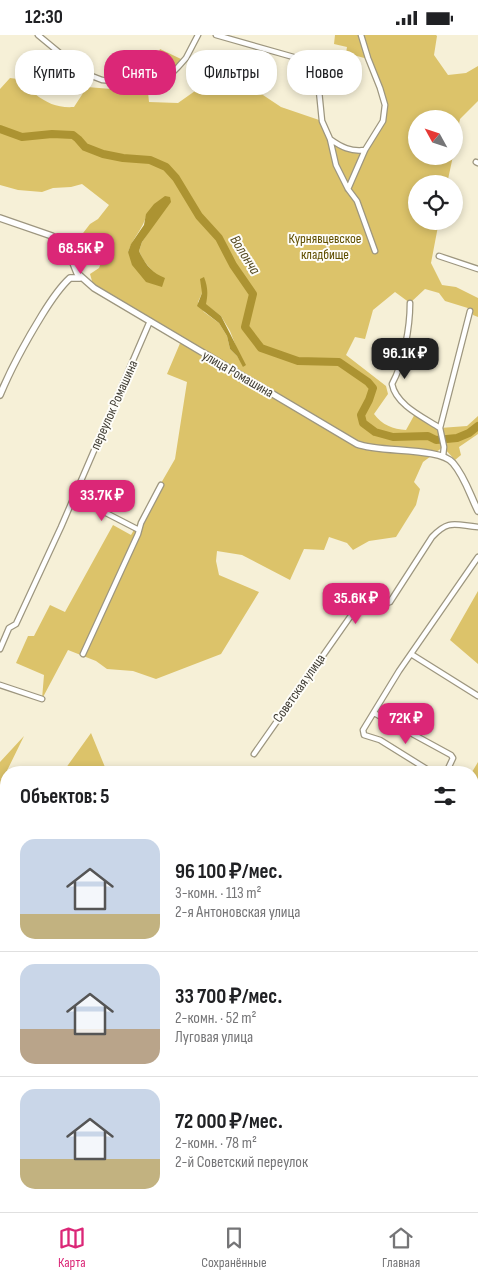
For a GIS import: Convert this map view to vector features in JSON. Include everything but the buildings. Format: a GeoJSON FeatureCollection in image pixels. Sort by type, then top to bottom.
{"type":"FeatureCollection","features":[{"type":"Feature","properties":{"kind":"street"},"geometry":{"type":"LineString","coordinates":[[38,35],[84,73],[102,80],[150,84],[168,77],[178,67],[186,58],[198,35]]}},
{"type":"Feature","properties":{"kind":"street"},"geometry":{"type":"LineString","coordinates":[[216,35],[296,58],[312,68],[318,81],[322,121],[330,139],[336,165],[348,189],[357,201],[375,251]]}},
{"type":"Feature","properties":{"kind":"street"},"geometry":{"type":"LineString","coordinates":[[348,189],[364,150],[382,121],[385,105],[361,35]]}},
{"type":"Feature","properties":{"kind":"street"},"geometry":{"type":"LineString","coordinates":[[330,139],[340,146],[355,151],[364,150]]}},
{"type":"Feature","properties":{"kind":"street","name":"улица Ромашина"},"geometry":{"type":"LineString","coordinates":[[0,218],[57,239],[67,248],[76,273],[94,289],[357,444],[372,449],[444,456]]}},
{"type":"Feature","properties":{"kind":"street"},"geometry":{"type":"LineString","coordinates":[[439,256],[478,269]]}},
{"type":"Feature","properties":{"kind":"street"},"geometry":{"type":"LineString","coordinates":[[0,395],[25,342],[71,273],[71,260]]}},
{"type":"Feature","properties":{"kind":"street"},"geometry":{"type":"LineString","coordinates":[[65,283],[72,277],[80,278]]}},
{"type":"Feature","properties":{"kind":"street"},"geometry":{"type":"LineString","coordinates":[[410,303],[403,351],[398,373],[392,384],[394,392],[401,401],[440,428]]}},
{"type":"Feature","properties":{"kind":"street"},"geometry":{"type":"LineString","coordinates":[[470,311],[440,428],[444,456],[455,465],[478,511]]}},
{"type":"Feature","properties":{"kind":"street","name":"переулок Ромашина"},"geometry":{"type":"LineString","coordinates":[[0,649],[9,628],[16,623],[150,321]]}},
{"type":"Feature","properties":{"kind":"street"},"geometry":{"type":"LineString","coordinates":[[83,654],[141,523],[161,485]]}},
{"type":"Feature","properties":{"kind":"street"},"geometry":{"type":"LineString","coordinates":[[74,495],[139,530]]}},
{"type":"Feature","properties":{"kind":"street","name":"Советская улица"},"geometry":{"type":"LineString","coordinates":[[254,753],[350,617],[356,613],[390,602],[432,537],[441,527],[448,524],[478,527]]}},
{"type":"Feature","properties":{"kind":"street"},"geometry":{"type":"LineString","coordinates":[[421,766],[363,733],[399,671],[478,557]]}},
{"type":"Feature","properties":{"kind":"street"},"geometry":{"type":"LineString","coordinates":[[411,654],[478,695]]}},
{"type":"Feature","properties":{"kind":"street"},"geometry":{"type":"LineString","coordinates":[[0,685],[42,699]]}},
{"type":"Feature","properties":{"kind":"street"},"geometry":{"type":"LineString","coordinates":[[374,713],[451,755],[454,758],[450,766]]}},
{"type":"Feature","properties":{"kind":"green space","name":"Курнявцевское кладбище"},"geometry":{"type":"Polygon","coordinates":[[[335,35],[436,35],[434,55],[448,75],[466,73],[478,66],[478,101],[463,116],[463,110],[408,110],[408,165],[451,165],[449,175],[408,175],[408,230],[437,230],[431,263],[442,285],[456,287],[478,298],[478,317],[473,315],[471,309],[445,301],[439,293],[425,289],[410,303],[395,292],[373,310],[365,339],[355,337],[346,355],[386,386],[388,394],[374,414],[384,424],[406,430],[416,412],[440,428],[467,426],[478,416],[478,434],[459,447],[461,455],[455,460],[443,447],[423,462],[414,482],[420,489],[416,505],[396,537],[369,541],[353,550],[347,543],[329,537],[324,550],[304,549],[290,580],[242,555],[217,551],[216,561],[219,575],[259,592],[221,654],[156,679],[133,671],[107,669],[96,661],[68,650],[42,699],[44,675],[16,663],[28,636],[34,636],[50,605],[65,612],[113,525],[131,535],[175,459],[187,382],[167,374],[181,341],[94,288],[90,274],[99,268],[101,263],[93,253],[80,260],[71,260],[67,248],[80,237],[90,224],[98,219],[109,205],[82,184],[53,188],[42,192],[18,190],[0,185],[0,89],[10,78],[15,79],[15,95],[36,95],[53,105],[63,107],[74,107],[82,95],[94,95],[94,88],[104,88],[104,95],[148,95],[149,102],[178,103],[189,95],[263,95],[281,107],[322,121],[330,137],[337,145],[365,150],[383,121],[385,105],[368,59],[362,57],[362,50],[346,50],[347,47],[334,44],[335,35]],[[147,213],[128,252],[155,274],[144,261],[139,251],[148,233],[147,213]],[[202,284],[202,293],[198,302],[204,312],[219,323],[227,336],[230,349],[244,367],[230,331],[221,316],[205,304],[202,284]]]}},
{"type":"Feature","properties":{"kind":"green space"},"geometry":{"type":"Polygon","coordinates":[[[176,57],[181,59],[176,66],[176,57]]]}},
{"type":"Feature","properties":{"kind":"green space"},"geometry":{"type":"Polygon","coordinates":[[[478,591],[478,664],[450,640],[478,591]]]}},
{"type":"Feature","properties":{"kind":"green space"},"geometry":{"type":"Polygon","coordinates":[[[91,733],[105,766],[67,766],[91,733]]]}},
{"type":"Feature","properties":{"kind":"green space"},"geometry":{"type":"Polygon","coordinates":[[[24,736],[9,766],[0,766],[0,762],[24,736]]]}},
{"type":"Feature","properties":{"kind":"shaded area"},"geometry":{"type":"Polygon","coordinates":[[[165,196],[170,197],[171,202],[142,242],[139,251],[149,267],[165,278],[162,287],[146,282],[132,265],[128,252],[144,225],[146,214],[154,204],[165,196]]]}},
{"type":"Feature","properties":{"kind":"shaded area"},"geometry":{"type":"Polygon","coordinates":[[[204,277],[207,291],[206,304],[221,316],[246,365],[243,367],[237,356],[230,349],[227,336],[219,323],[197,306],[202,293],[200,279],[204,277]]]}},
{"type":"Feature","properties":{"kind":"waterway","name":"Волонча"},"geometry":{"type":"LineString","coordinates":[[0,129],[22,137],[52,134],[73,135],[85,147],[103,154],[150,160],[166,167],[176,178],[199,216],[219,238],[233,265],[253,294],[245,327],[261,348],[298,361],[339,362],[368,382],[373,388],[361,415],[363,423],[375,432],[393,437],[428,436],[436,440],[457,438],[469,433],[478,426]]}}]}
